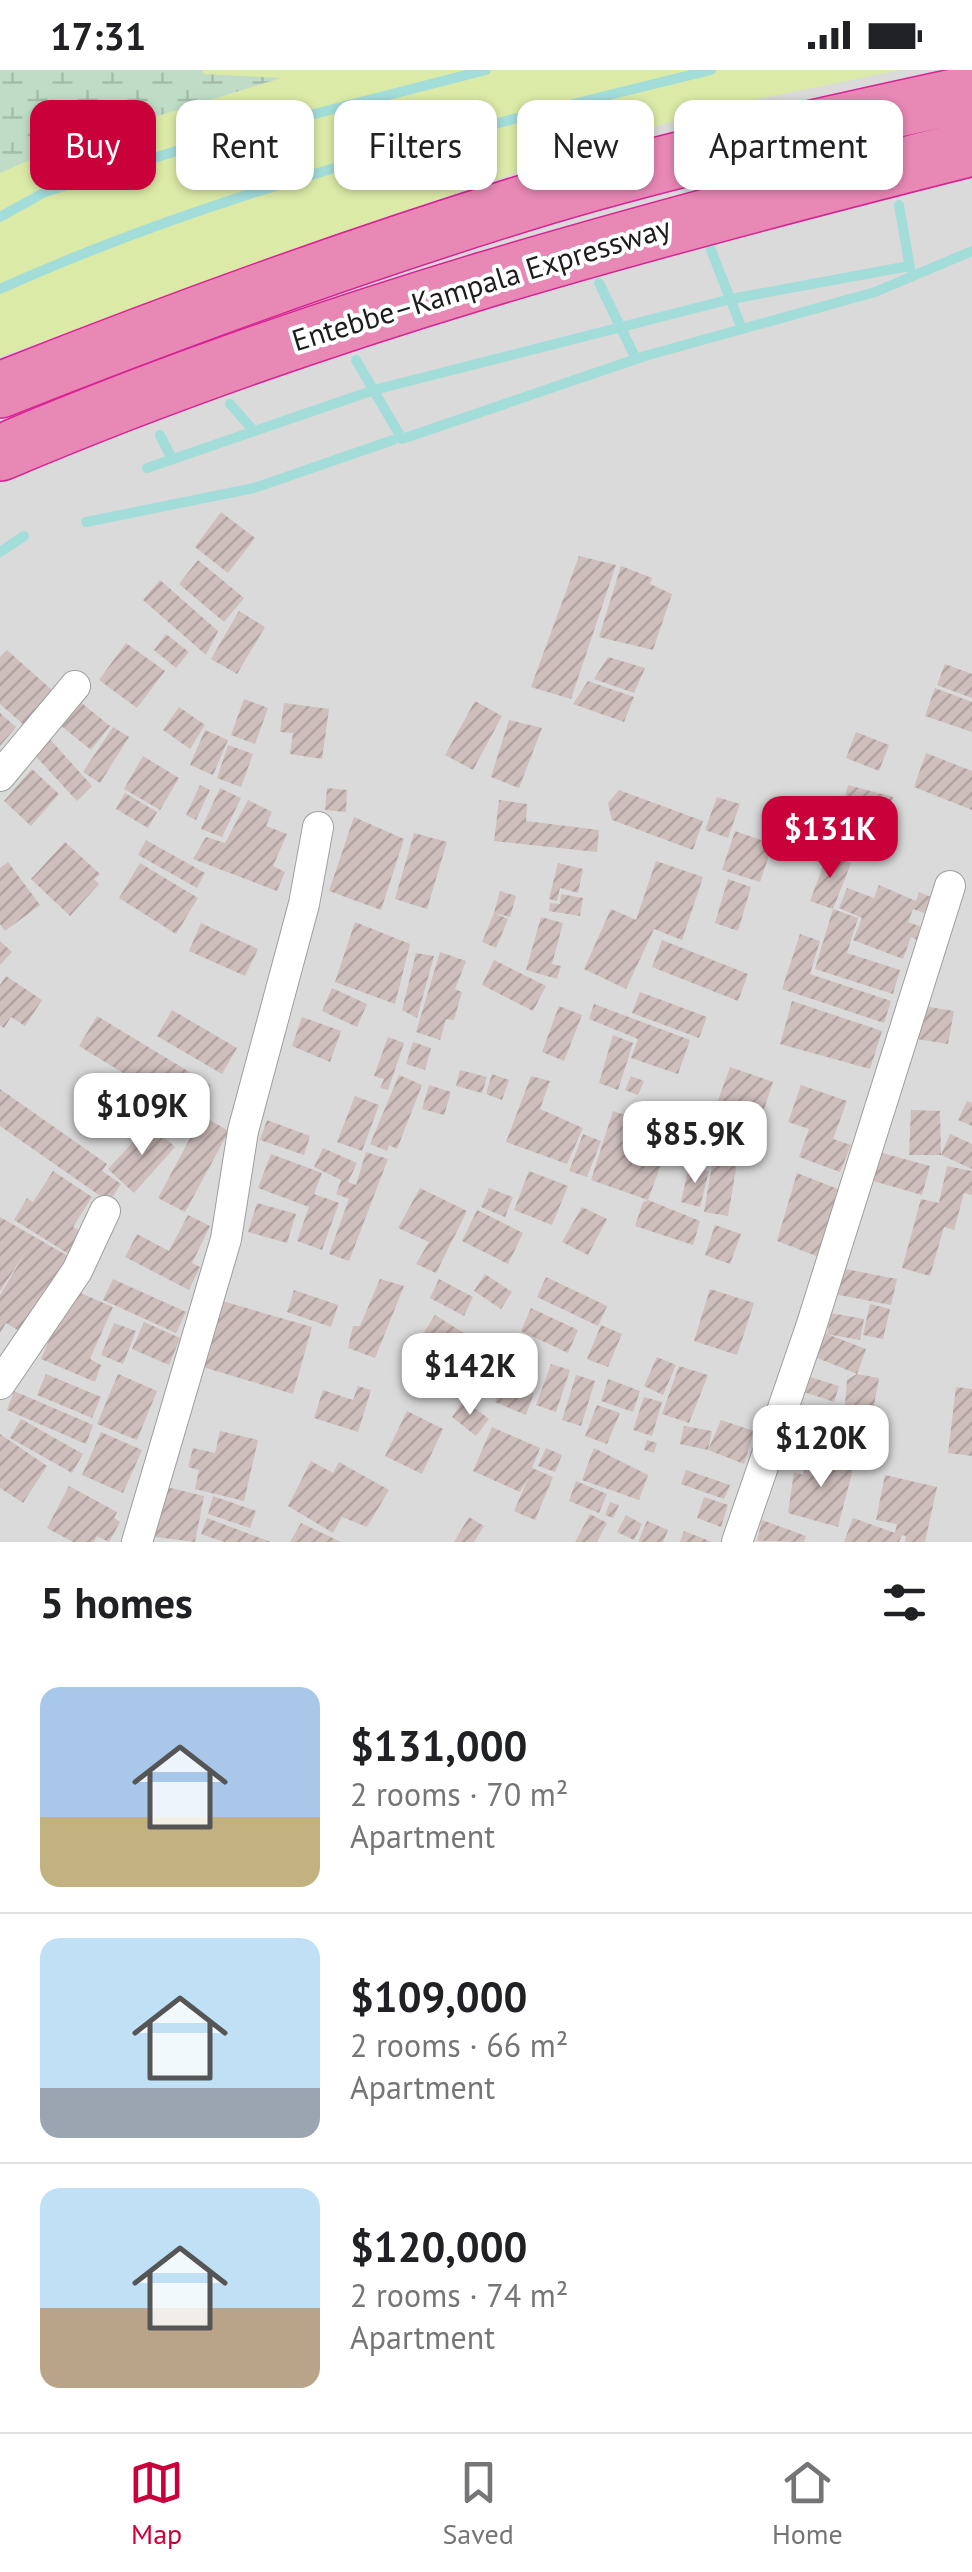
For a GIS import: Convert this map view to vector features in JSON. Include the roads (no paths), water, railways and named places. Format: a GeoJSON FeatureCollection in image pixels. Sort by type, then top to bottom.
{"type":"FeatureCollection","features":[{"type":"Feature","properties":{"kind":"highway","name":"Entebbe–Kampala Expressway"},"geometry":{"type":"LineString","coordinates":[[0,390],[273,288],[544,197],[768,138],[972,93]]}},
{"type":"Feature","properties":{"kind":"highway","name":"Entebbe–Kampala Expressway"},"geometry":{"type":"LineString","coordinates":[[0,453],[114,404],[331,327],[632,234],[972,148]]}},
{"type":"Feature","properties":{"kind":"street"},"geometry":{"type":"LineString","coordinates":[[0,776],[75,686]]}},
{"type":"Feature","properties":{"kind":"street"},"geometry":{"type":"LineString","coordinates":[[137,1542],[226,1240],[243,1131],[304,904],[318,827]]}},
{"type":"Feature","properties":{"kind":"street"},"geometry":{"type":"LineString","coordinates":[[737,1542],[811,1327],[950,886]]}},
{"type":"Feature","properties":{"kind":"street"},"geometry":{"type":"LineString","coordinates":[[0,1384],[77,1271],[105,1211]]}},
{"type":"Feature","properties":{"kind":"waterway"},"geometry":{"type":"LineString","coordinates":[[0,217],[45,192],[205,142],[486,70]]}},
{"type":"Feature","properties":{"kind":"waterway"},"geometry":{"type":"LineString","coordinates":[[0,289],[86,253],[261,190],[440,138],[711,70]]}},
{"type":"Feature","properties":{"kind":"waterway"},"geometry":{"type":"LineString","coordinates":[[899,205],[910,268]]}},
{"type":"Feature","properties":{"kind":"waterway"},"geometry":{"type":"LineString","coordinates":[[711,250],[742,329]]}},
{"type":"Feature","properties":{"kind":"waterway"},"geometry":{"type":"LineString","coordinates":[[356,360],[402,439],[645,356],[875,292],[972,251]]}},
{"type":"Feature","properties":{"kind":"waterway"},"geometry":{"type":"LineString","coordinates":[[147,468],[374,390],[731,299],[909,266]]}},
{"type":"Feature","properties":{"kind":"waterway"},"geometry":{"type":"LineString","coordinates":[[599,283],[636,359]]}},
{"type":"Feature","properties":{"kind":"waterway"},"geometry":{"type":"LineString","coordinates":[[230,404],[254,431]]}},
{"type":"Feature","properties":{"kind":"waterway"},"geometry":{"type":"LineString","coordinates":[[160,435],[172,459]]}},
{"type":"Feature","properties":{"kind":"waterway"},"geometry":{"type":"LineString","coordinates":[[86,522],[254,488],[393,440]]}},
{"type":"Feature","properties":{"kind":"waterway"},"geometry":{"type":"LineString","coordinates":[[0,552],[24,536]]}}]}
